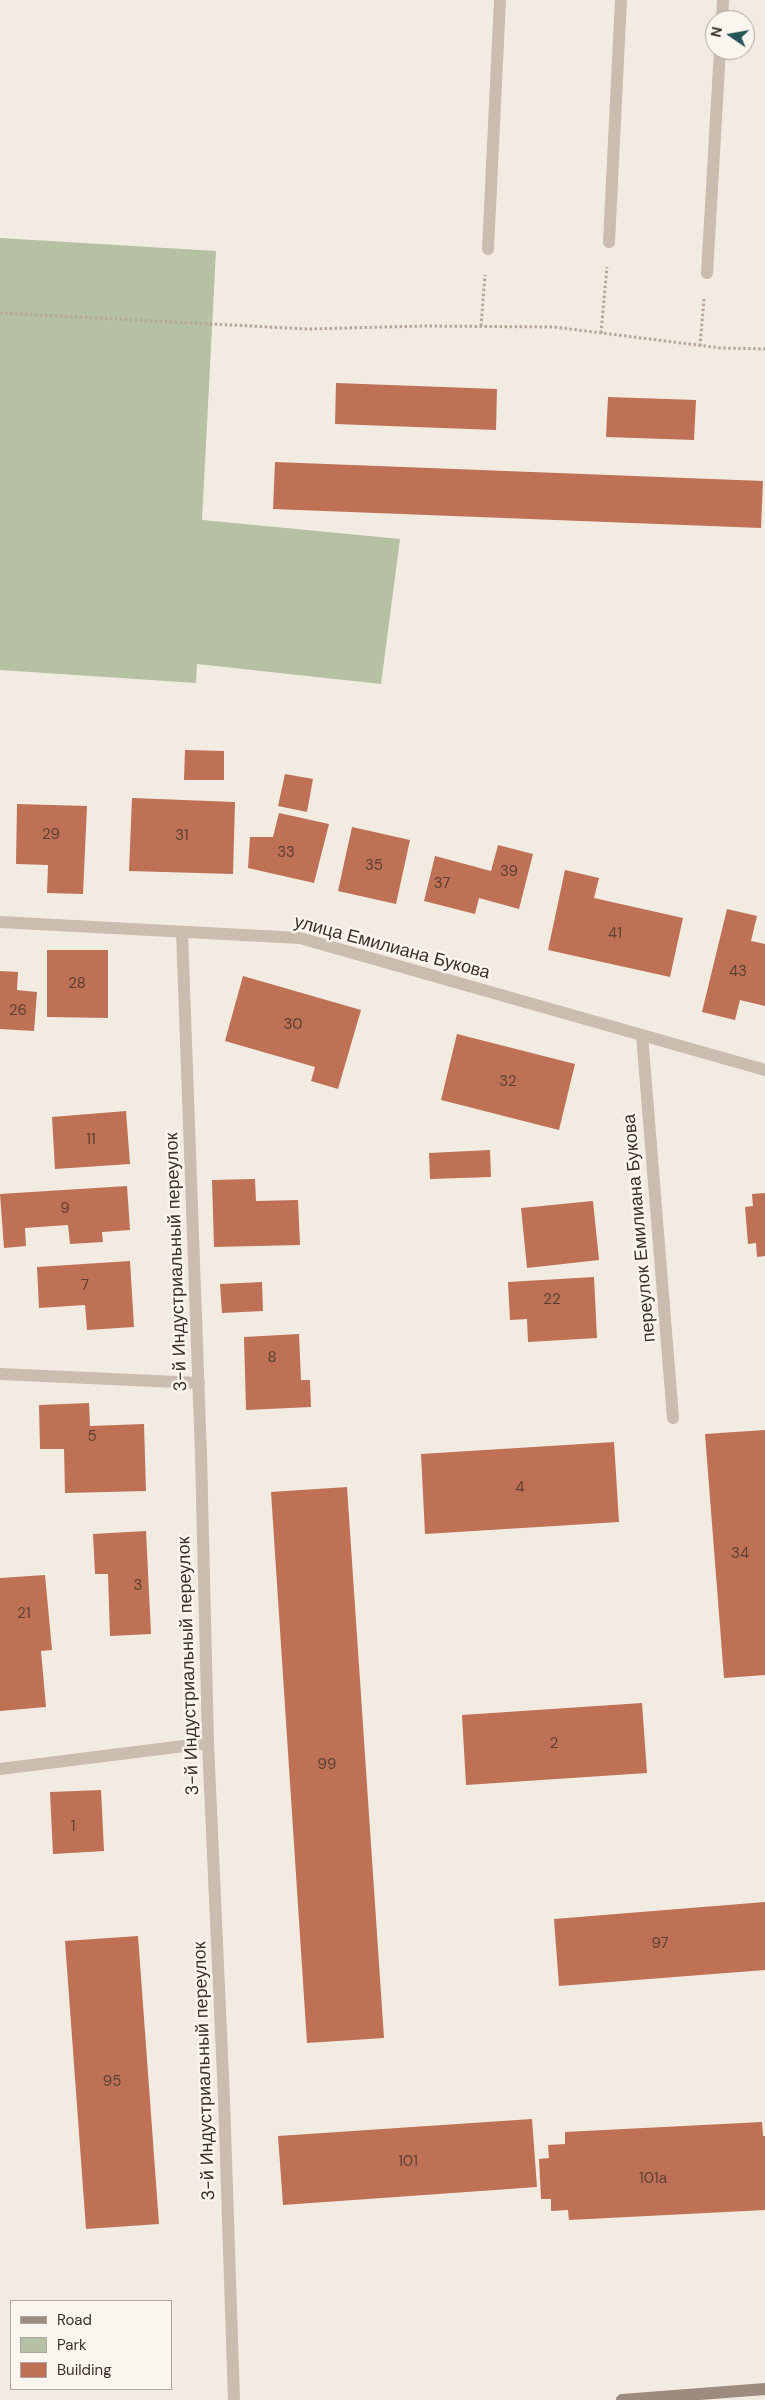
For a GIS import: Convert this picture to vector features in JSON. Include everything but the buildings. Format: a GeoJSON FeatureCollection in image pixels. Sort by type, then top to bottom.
{"type":"FeatureCollection","features":[{"type":"Feature","properties":{"kind":"street"},"geometry":{"type":"LineString","coordinates":[[488,249],[500,0]]}},
{"type":"Feature","properties":{"kind":"street"},"geometry":{"type":"LineString","coordinates":[[609,242],[622,0]]}},
{"type":"Feature","properties":{"kind":"street"},"geometry":{"type":"LineString","coordinates":[[707,273],[719,60]]}},
{"type":"Feature","properties":{"kind":"street","name":"улица Емилиана Букова"},"geometry":{"type":"LineString","coordinates":[[0,922],[300,938],[765,1070]]}},
{"type":"Feature","properties":{"kind":"street","name":"3-й Индустриальный переулок"},"geometry":{"type":"LineString","coordinates":[[182,932],[199,1383],[208,1743],[224,2089],[234,2400]]}},
{"type":"Feature","properties":{"kind":"street","name":"переулок Емилиана Букова"},"geometry":{"type":"LineString","coordinates":[[642,1035],[673,1418]]}},
{"type":"Feature","properties":{"kind":"street"},"geometry":{"type":"LineString","coordinates":[[0,1374],[199,1383]]}},
{"type":"Feature","properties":{"kind":"street"},"geometry":{"type":"LineString","coordinates":[[0,1769],[208,1743]]}},
{"type":"Feature","properties":{"kind":"street"},"geometry":{"type":"LineString","coordinates":[[622,2400],[765,2389]]}},
{"type":"Feature","properties":{"kind":"path"},"geometry":{"type":"LineString","coordinates":[[601,333],[609,242]]}},
{"type":"Feature","properties":{"kind":"path"},"geometry":{"type":"LineString","coordinates":[[481,326],[488,249]]}},
{"type":"Feature","properties":{"kind":"path"},"geometry":{"type":"LineString","coordinates":[[700,346],[707,273]]}},
{"type":"Feature","properties":{"kind":"path"},"geometry":{"type":"LineString","coordinates":[[0,313],[308,330],[481,326],[554,327],[700,346],[765,350]]}},
{"type":"Feature","properties":{"kind":"green space"},"geometry":{"type":"Polygon","coordinates":[[[0,238],[216,251],[202,520],[400,539],[381,684],[197,664],[196,683],[0,670],[0,238]]]}}]}
